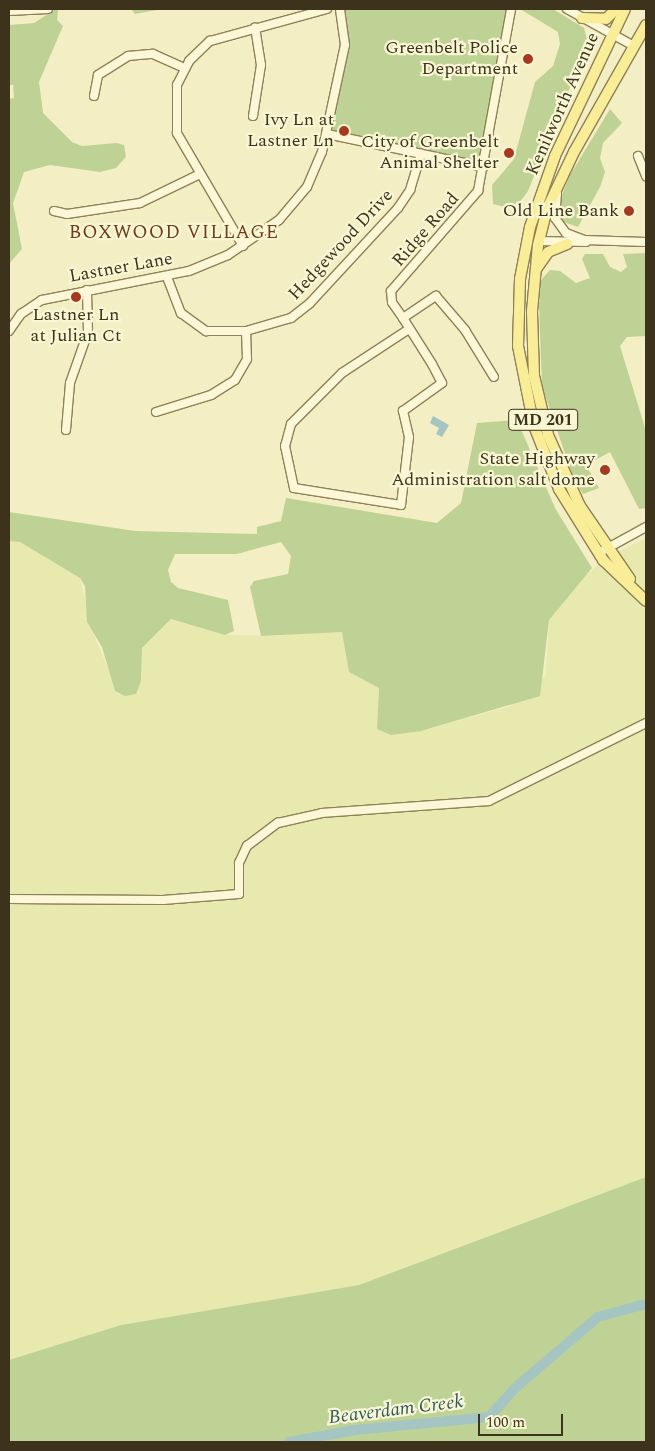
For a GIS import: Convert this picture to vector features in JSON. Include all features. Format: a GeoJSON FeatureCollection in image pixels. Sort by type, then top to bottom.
{"type":"FeatureCollection","features":[{"type":"Feature","properties":{"kind":"main road"},"geometry":{"type":"LineString","coordinates":[[582,18],[606,19],[616,9]]}},
{"type":"Feature","properties":{"kind":"main road","name":"Kenilworth Avenue"},"geometry":{"type":"LineString","coordinates":[[603,551],[548,465],[521,374],[519,290],[534,213],[555,156],[625,9]]}},
{"type":"Feature","properties":{"kind":"main road","name":"Kenilworth Avenue"},"geometry":{"type":"LineString","coordinates":[[603,551],[559,465],[540,408],[532,357],[534,276],[539,240],[558,187],[646,25]]}},
{"type":"Feature","properties":{"kind":"main road"},"geometry":{"type":"LineString","coordinates":[[534,213],[539,240]]}},
{"type":"Feature","properties":{"kind":"main road"},"geometry":{"type":"LineString","coordinates":[[534,276],[548,252],[568,244]]}},
{"type":"Feature","properties":{"kind":"main road","name":"MD 201"},"geometry":{"type":"LineString","coordinates":[[603,551],[646,596]]}},
{"type":"Feature","properties":{"kind":"main road","name":"MD 201"},"geometry":{"type":"LineString","coordinates":[[603,551],[646,601]]}},
{"type":"Feature","properties":{"kind":"street"},"geometry":{"type":"LineString","coordinates":[[9,11],[48,9]]}},
{"type":"Feature","properties":{"kind":"street"},"geometry":{"type":"LineString","coordinates":[[243,246],[180,139],[174,118],[174,94],[184,68],[210,41],[255,27],[327,9]]}},
{"type":"Feature","properties":{"kind":"street","name":"Lastner Lane"},"geometry":{"type":"LineString","coordinates":[[9,331],[34,304],[87,290],[167,277],[243,246],[279,220],[301,196],[317,167],[327,134],[345,46],[340,9]]}},
{"type":"Feature","properties":{"kind":"street","name":"Ridge Road"},"geometry":{"type":"LineString","coordinates":[[403,318],[392,302],[391,291],[472,200],[484,167],[494,90],[511,9]]}},
{"type":"Feature","properties":{"kind":"street"},"geometry":{"type":"LineString","coordinates":[[567,9],[634,46]]}},
{"type":"Feature","properties":{"kind":"street"},"geometry":{"type":"LineString","coordinates":[[253,116],[261,76],[255,27]]}},
{"type":"Feature","properties":{"kind":"street"},"geometry":{"type":"LineString","coordinates":[[94,96],[98,75],[128,56],[152,54],[184,68]]}},
{"type":"Feature","properties":{"kind":"street"},"geometry":{"type":"LineString","coordinates":[[327,134],[484,167]]}},
{"type":"Feature","properties":{"kind":"street","name":"Hedgewood Drive"},"geometry":{"type":"LineString","coordinates":[[167,277],[174,302],[191,323],[213,333],[246,331],[277,324],[310,303],[405,198],[421,154]]}},
{"type":"Feature","properties":{"kind":"street"},"geometry":{"type":"LineString","coordinates":[[638,156],[646,176]]}},
{"type":"Feature","properties":{"kind":"street"},"geometry":{"type":"LineString","coordinates":[[54,211],[67,214],[140,203],[200,174]]}},
{"type":"Feature","properties":{"kind":"street"},"geometry":{"type":"LineString","coordinates":[[558,187],[555,214],[561,228],[575,237],[601,241]]}},
{"type":"Feature","properties":{"kind":"street"},"geometry":{"type":"LineString","coordinates":[[539,240],[568,244],[601,241],[646,242]]}},
{"type":"Feature","properties":{"kind":"street"},"geometry":{"type":"LineString","coordinates":[[66,430],[70,383],[88,332],[87,290]]}},
{"type":"Feature","properties":{"kind":"street"},"geometry":{"type":"LineString","coordinates":[[409,329],[342,373],[291,424],[285,446],[292,487],[401,505],[409,437],[403,411],[442,383],[403,318],[436,296],[465,330],[494,377]]}},
{"type":"Feature","properties":{"kind":"street"},"geometry":{"type":"LineString","coordinates":[[156,412],[211,395],[234,380],[246,359],[246,331]]}},
{"type":"Feature","properties":{"kind":"street"},"geometry":{"type":"LineString","coordinates":[[603,551],[646,527]]}},
{"type":"Feature","properties":{"kind":"street"},"geometry":{"type":"LineString","coordinates":[[9,899],[163,900],[239,894],[238,863],[248,846],[278,823],[322,813],[489,801],[646,723]]}},
{"type":"Feature","properties":{"kind":"green space"},"geometry":{"type":"Polygon","coordinates":[[[9,9],[131,9],[58,10],[57,20],[63,26],[39,82],[43,113],[72,142],[82,146],[117,143],[124,145],[126,157],[116,168],[100,172],[50,165],[24,172],[13,203],[22,249],[9,264],[9,99],[14,98],[13,85],[9,85],[9,25],[34,23],[54,10],[9,9]]]}},
{"type":"Feature","properties":{"kind":"green space"},"geometry":{"type":"Polygon","coordinates":[[[131,9],[163,9],[135,14],[131,9]]]}},
{"type":"Feature","properties":{"kind":"green space"},"geometry":{"type":"Polygon","coordinates":[[[340,9],[508,9],[484,167],[327,134],[343,58],[340,9]]]}},
{"type":"Feature","properties":{"kind":"green space"},"geometry":{"type":"Polygon","coordinates":[[[520,9],[553,9],[584,28],[588,43],[528,191],[517,206],[506,207],[493,204],[492,185],[514,159],[535,82],[553,66],[560,44],[558,32],[520,9]]]}},
{"type":"Feature","properties":{"kind":"green space"},"geometry":{"type":"Polygon","coordinates":[[[610,109],[622,123],[603,143],[600,158],[605,172],[600,187],[578,227],[561,221],[559,202],[570,175],[610,109]]]}},
{"type":"Feature","properties":{"kind":"green space"},"geometry":{"type":"Polygon","coordinates":[[[646,253],[646,336],[627,337],[620,346],[646,431],[646,508],[639,509],[610,452],[586,465],[599,488],[583,494],[574,480],[542,386],[539,305],[541,280],[550,270],[560,271],[576,283],[590,278],[582,259],[585,254],[603,254],[610,267],[621,272],[627,267],[623,254],[646,253]]]}},
{"type":"Feature","properties":{"kind":"green space"},"geometry":{"type":"Polygon","coordinates":[[[517,420],[555,508],[592,568],[549,620],[540,696],[421,731],[391,735],[377,729],[379,688],[349,672],[342,632],[261,636],[250,587],[254,581],[288,574],[291,556],[281,542],[237,554],[175,554],[168,570],[171,582],[178,588],[228,600],[234,631],[225,635],[171,619],[142,648],[141,681],[136,694],[125,696],[115,691],[102,647],[87,622],[85,586],[80,578],[20,542],[9,541],[9,512],[135,531],[257,534],[257,527],[281,521],[286,498],[437,523],[461,503],[477,423],[517,420]]]}},
{"type":"Feature","properties":{"kind":"green space"},"geometry":{"type":"Polygon","coordinates":[[[645,539],[646,545],[646,596],[611,555],[645,539]]]}},
{"type":"Feature","properties":{"kind":"green space"},"geometry":{"type":"Polygon","coordinates":[[[9,541],[20,542],[80,578],[93,633],[119,695],[141,681],[142,648],[171,619],[225,635],[276,636],[336,629],[346,635],[349,672],[379,688],[377,722],[421,731],[511,706],[546,675],[549,620],[571,590],[603,560],[646,601],[646,1177],[359,1285],[121,1325],[9,1360],[9,541]]]}},
{"type":"Feature","properties":{"kind":"green space"},"geometry":{"type":"Polygon","coordinates":[[[646,1177],[646,1442],[9,1442],[9,1360],[121,1325],[359,1285],[646,1177]]]}},
{"type":"Feature","properties":{"kind":"water"},"geometry":{"type":"Polygon","coordinates":[[[433,416],[449,425],[442,437],[436,434],[439,428],[430,423],[433,416]]]}},
{"type":"Feature","properties":{"kind":"waterway","name":"Beaverdam Creek"},"geometry":{"type":"LineString","coordinates":[[289,1442],[355,1430],[489,1417],[514,1389],[598,1317],[646,1304]]}},
{"type":"Feature","properties":{"kind":"place","name":"Greenbelt Police Department"},"geometry":{"type":"Point","coordinates":[528,59]}},
{"type":"Feature","properties":{"kind":"place","name":"Ivy Ln at Lastner Ln"},"geometry":{"type":"Point","coordinates":[344,131]}},
{"type":"Feature","properties":{"kind":"place","name":"City of Greenbelt Animal Shelter"},"geometry":{"type":"Point","coordinates":[509,153]}},
{"type":"Feature","properties":{"kind":"place","name":"Old Line Bank"},"geometry":{"type":"Point","coordinates":[629,211]}},
{"type":"Feature","properties":{"kind":"place","name":"Lastner Ln at Julian Ct"},"geometry":{"type":"Point","coordinates":[76,297]}},
{"type":"Feature","properties":{"kind":"place","name":"State Highway Administration salt dome"},"geometry":{"type":"Point","coordinates":[605,470]}},
{"type":"Feature","properties":{"kind":"district","name":"BOXWOOD VILLAGE"},"geometry":{"type":"Point","coordinates":[174,233]}}]}
